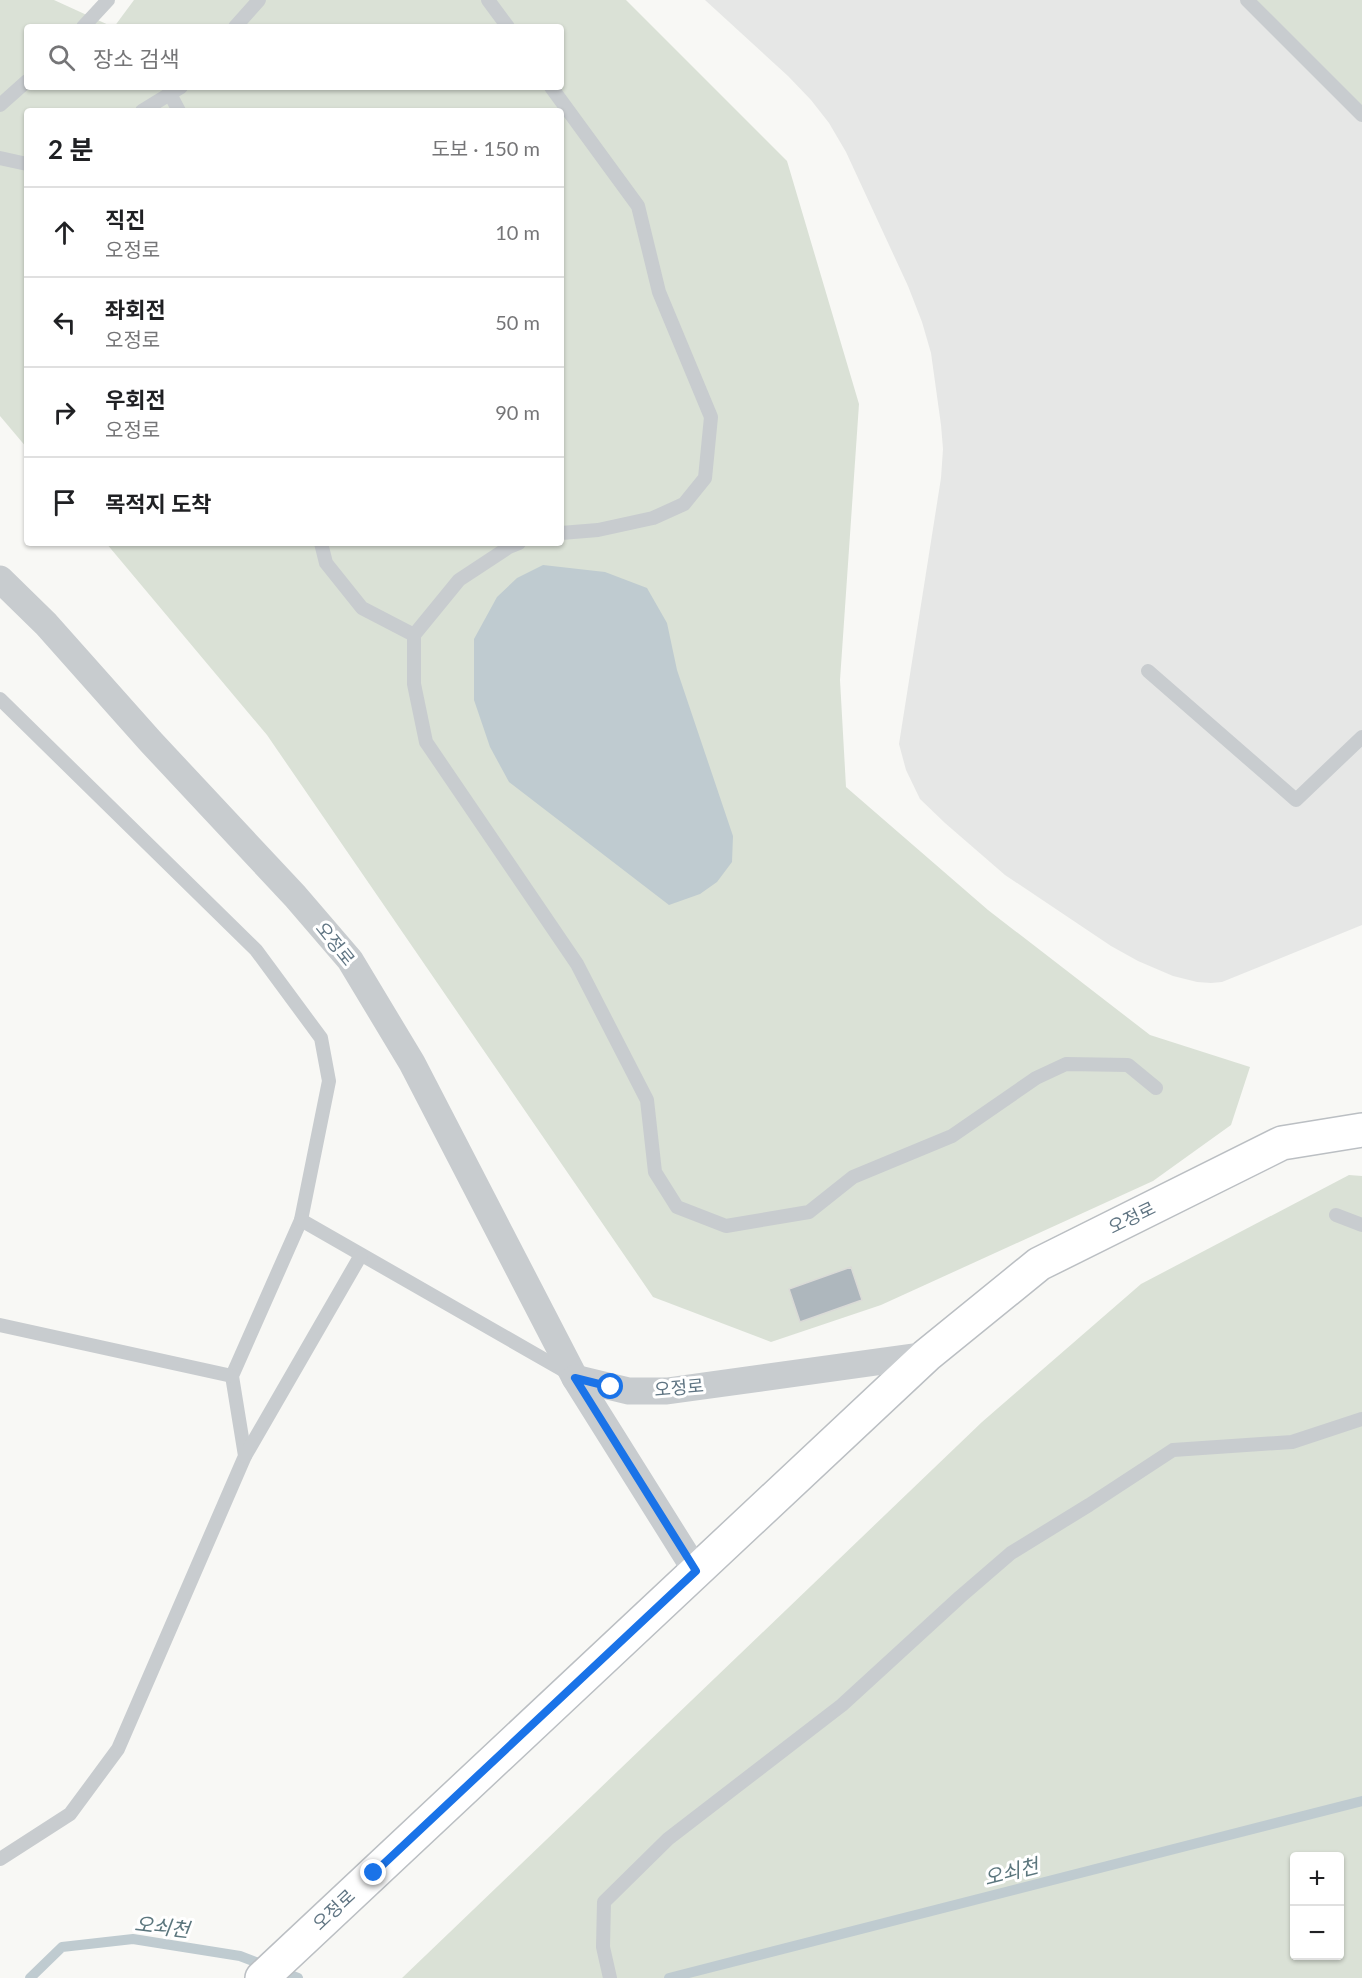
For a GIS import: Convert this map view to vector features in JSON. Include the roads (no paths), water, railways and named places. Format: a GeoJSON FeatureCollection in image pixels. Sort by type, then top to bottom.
{"type":"FeatureCollection","features":[{"type":"Feature","properties":{"kind":"main road","name":"오정로"},"geometry":{"type":"LineString","coordinates":[[262,1978],[927,1355],[1039,1264],[1282,1143],[1362,1130]]}},
{"type":"Feature","properties":{"kind":"street","name":"오정로"},"geometry":{"type":"LineString","coordinates":[[0,579],[46,624],[151,742],[295,896],[350,960],[412,1063],[575,1378],[696,1571]]}},
{"type":"Feature","properties":{"kind":"street","name":"오정로"},"geometry":{"type":"LineString","coordinates":[[575,1378],[628,1392],[667,1392],[927,1355]]}},
{"type":"Feature","properties":{"kind":"lane"},"geometry":{"type":"LineString","coordinates":[[85,24],[108,0]]}},
{"type":"Feature","properties":{"kind":"lane"},"geometry":{"type":"LineString","coordinates":[[238,24],[259,0]]}},
{"type":"Feature","properties":{"kind":"lane"},"geometry":{"type":"LineString","coordinates":[[488,0],[506,24]]}},
{"type":"Feature","properties":{"kind":"lane"},"geometry":{"type":"LineString","coordinates":[[1247,0],[1362,116]]}},
{"type":"Feature","properties":{"kind":"lane"},"geometry":{"type":"LineString","coordinates":[[0,105],[24,84]]}},
{"type":"Feature","properties":{"kind":"lane"},"geometry":{"type":"LineString","coordinates":[[147,108],[175,90],[178,108]]}},
{"type":"Feature","properties":{"kind":"lane"},"geometry":{"type":"LineString","coordinates":[[553,90],[638,206],[659,292],[711,417],[705,478],[684,504],[653,518],[598,530],[564,533]]}},
{"type":"Feature","properties":{"kind":"lane"},"geometry":{"type":"LineString","coordinates":[[0,158],[24,163]]}},
{"type":"Feature","properties":{"kind":"lane"},"geometry":{"type":"LineString","coordinates":[[322,546],[326,562],[362,608],[414,634]]}},
{"type":"Feature","properties":{"kind":"lane"},"geometry":{"type":"LineString","coordinates":[[512,546],[459,580],[414,634],[414,684],[426,742],[577,964],[647,1100],[655,1172],[677,1207],[726,1226],[809,1212],[853,1177],[952,1136],[1036,1078],[1066,1064],[1128,1065],[1156,1088]]}},
{"type":"Feature","properties":{"kind":"lane"},"geometry":{"type":"LineString","coordinates":[[1148,671],[1296,800],[1362,737]]}},
{"type":"Feature","properties":{"kind":"lane"},"geometry":{"type":"LineString","coordinates":[[0,699],[256,950],[321,1038],[328,1081],[300,1220],[232,1376],[245,1456]]}},
{"type":"Feature","properties":{"kind":"lane"},"geometry":{"type":"LineString","coordinates":[[1336,1215],[1362,1226]]}},
{"type":"Feature","properties":{"kind":"lane"},"geometry":{"type":"LineString","coordinates":[[300,1220],[575,1378]]}},
{"type":"Feature","properties":{"kind":"lane"},"geometry":{"type":"LineString","coordinates":[[0,1859],[70,1814],[118,1749],[245,1456],[361,1255]]}},
{"type":"Feature","properties":{"kind":"lane"},"geometry":{"type":"LineString","coordinates":[[0,1325],[232,1376]]}},
{"type":"Feature","properties":{"kind":"lane"},"geometry":{"type":"LineString","coordinates":[[609,1974],[603,1947],[604,1902],[668,1839],[842,1705],[1011,1553],[1173,1450],[1292,1442],[1362,1419]]}},
{"type":"Feature","properties":{"kind":"waterway","name":"오쇠천"},"geometry":{"type":"LineString","coordinates":[[669,1978],[1362,1801]]}},
{"type":"Feature","properties":{"kind":"waterway","name":"오쇠천"},"geometry":{"type":"LineString","coordinates":[[30,1978],[62,1947],[133,1939],[240,1956],[298,1978]]}}]}
